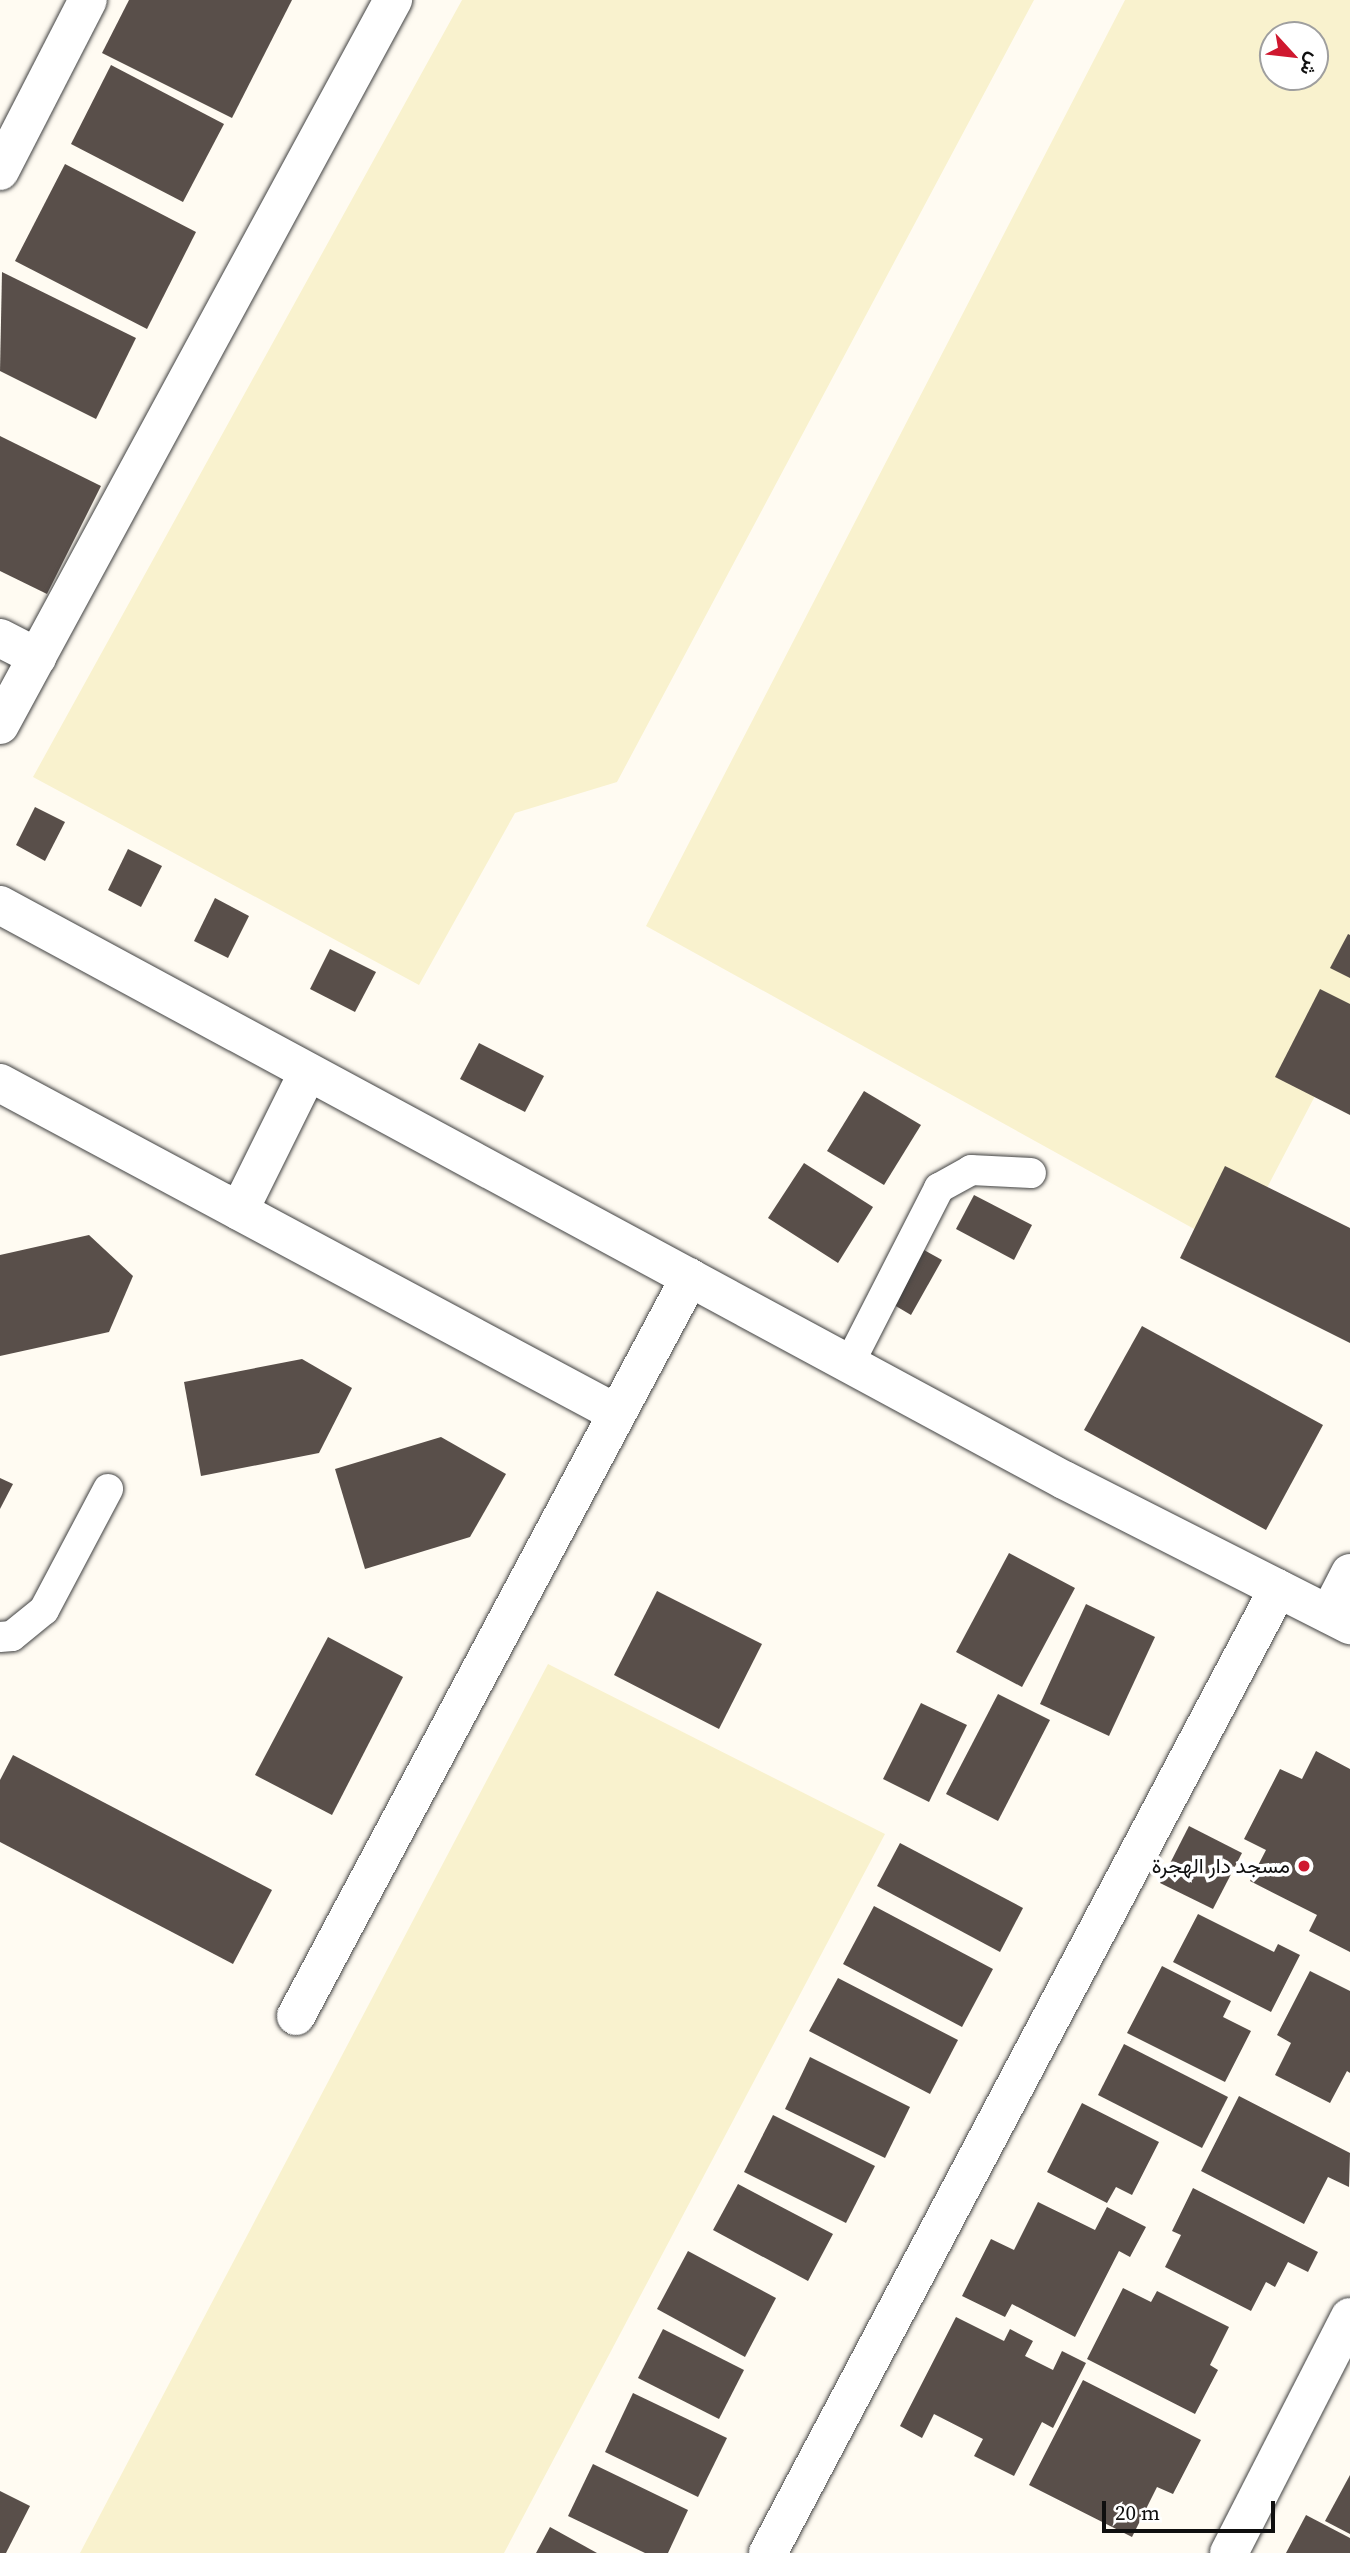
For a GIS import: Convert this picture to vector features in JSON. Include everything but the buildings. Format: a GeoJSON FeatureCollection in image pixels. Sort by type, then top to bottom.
{"type":"FeatureCollection","features":[{"type":"Feature","properties":{"kind":"street"},"geometry":{"type":"LineString","coordinates":[[0,171],[88,0]]}},
{"type":"Feature","properties":{"kind":"street"},"geometry":{"type":"LineString","coordinates":[[0,725],[393,0]]}},
{"type":"Feature","properties":{"kind":"street"},"geometry":{"type":"LineString","coordinates":[[0,638],[37,657]]}},
{"type":"Feature","properties":{"kind":"street"},"geometry":{"type":"LineString","coordinates":[[0,905],[849,1364],[1339,1620],[1350,1573]]}},
{"type":"Feature","properties":{"kind":"street"},"geometry":{"type":"LineString","coordinates":[[239,1211],[309,1072]]}},
{"type":"Feature","properties":{"kind":"street"},"geometry":{"type":"LineString","coordinates":[[0,1083],[616,1413]]}},
{"type":"Feature","properties":{"kind":"street"},"geometry":{"type":"LineString","coordinates":[[296,2016],[690,1278]]}},
{"type":"Feature","properties":{"kind":"street"},"geometry":{"type":"LineString","coordinates":[[768,2553],[1279,1589]]}},
{"type":"Feature","properties":{"kind":"street"},"geometry":{"type":"LineString","coordinates":[[1229,2553],[1350,2317]]}},
{"type":"Feature","properties":{"kind":"lane"},"geometry":{"type":"LineString","coordinates":[[849,1364],[939,1188],[971,1170],[1031,1173]]}},
{"type":"Feature","properties":{"kind":"lane"},"geometry":{"type":"LineString","coordinates":[[0,1637],[12,1636],[44,1610],[108,1489]]}},
{"type":"Feature","properties":{"kind":"shaded area"},"geometry":{"type":"Polygon","coordinates":[[[462,0],[1034,0],[617,782],[515,813],[419,985],[33,777],[462,0]]]}},
{"type":"Feature","properties":{"kind":"shaded area"},"geometry":{"type":"Polygon","coordinates":[[[1125,0],[1350,0],[1350,1029],[1234,1251],[646,926],[1125,0]]]}},
{"type":"Feature","properties":{"kind":"shaded area"},"geometry":{"type":"Polygon","coordinates":[[[548,1664],[885,1834],[504,2553],[80,2553],[548,1664]]]}},
{"type":"Feature","properties":{"kind":"place","name":"مسجد دار الهجرة"},"geometry":{"type":"Point","coordinates":[1304,1866]}}]}
